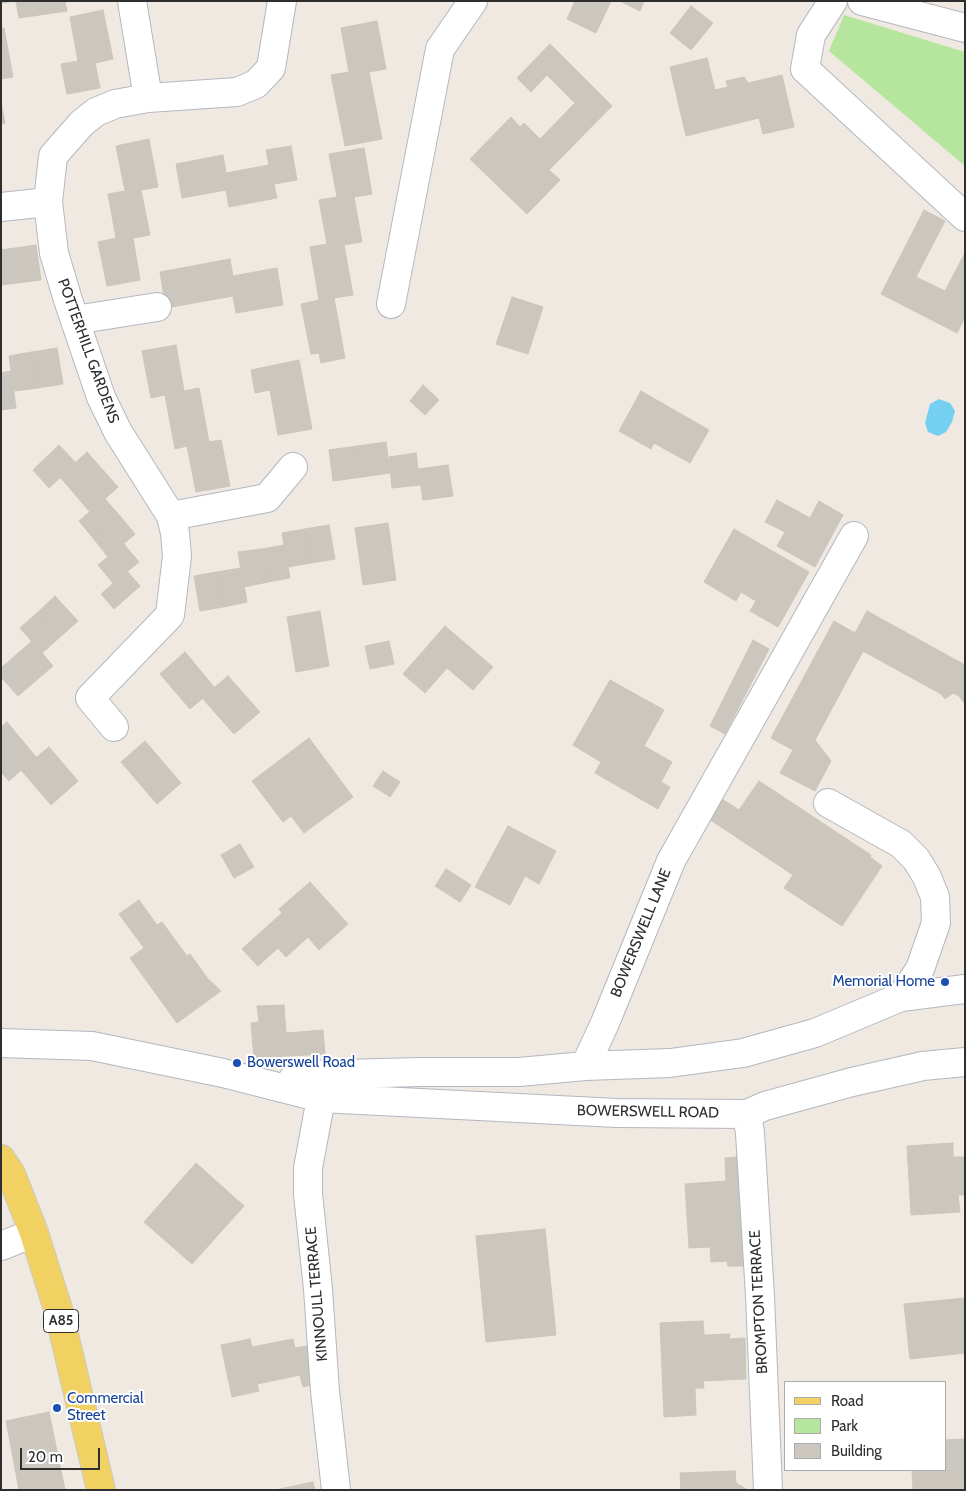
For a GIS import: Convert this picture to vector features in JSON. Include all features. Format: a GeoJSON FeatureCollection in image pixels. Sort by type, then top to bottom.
{"type":"FeatureCollection","features":[{"type":"Feature","properties":{"kind":"main road","name":"A85"},"geometry":{"type":"LineString","coordinates":[[1,1160],[11,1174],[34,1233],[58,1309],[101,1490]]}},
{"type":"Feature","properties":{"kind":"street"},"geometry":{"type":"LineString","coordinates":[[132,1],[148,98]]}},
{"type":"Feature","properties":{"kind":"street","name":"POTTERHILL GARDENS"},"geometry":{"type":"LineString","coordinates":[[114,727],[90,698],[170,615],[177,556],[175,533],[172,516],[118,432],[102,397],[75,320],[54,253],[48,202],[53,156],[82,123],[96,112],[115,104],[148,98],[237,92],[256,84],[271,68],[282,1]]}},
{"type":"Feature","properties":{"kind":"street"},"geometry":{"type":"LineString","coordinates":[[391,304],[440,49],[472,1]]}},
{"type":"Feature","properties":{"kind":"street"},"geometry":{"type":"LineString","coordinates":[[833,1],[811,35],[805,69],[965,217]]}},
{"type":"Feature","properties":{"kind":"street"},"geometry":{"type":"LineString","coordinates":[[862,1],[965,28]]}},
{"type":"Feature","properties":{"kind":"street"},"geometry":{"type":"LineString","coordinates":[[1,207],[48,202]]}},
{"type":"Feature","properties":{"kind":"street"},"geometry":{"type":"LineString","coordinates":[[75,320],[157,307]]}},
{"type":"Feature","properties":{"kind":"street"},"geometry":{"type":"LineString","coordinates":[[172,516],[267,498],[293,467]]}},
{"type":"Feature","properties":{"kind":"street","name":"BOWERSWELL LANE"},"geometry":{"type":"LineString","coordinates":[[585,1066],[605,1023],[671,861],[854,536]]}},
{"type":"Feature","properties":{"kind":"street"},"geometry":{"type":"LineString","coordinates":[[828,803],[901,844],[916,859],[935,897],[936,924],[920,969],[901,997]]}},
{"type":"Feature","properties":{"kind":"street"},"geometry":{"type":"LineString","coordinates":[[286,1090],[293,1079],[305,1075],[390,1072],[519,1072],[585,1066],[670,1063],[744,1053],[815,1033],[901,997],[965,989]]}},
{"type":"Feature","properties":{"kind":"street","name":"BOWERSWELL ROAD"},"geometry":{"type":"LineString","coordinates":[[1,1043],[92,1046],[223,1073],[320,1098],[617,1113],[746,1114],[765,1106],[852,1082],[923,1066],[965,1062]]}},
{"type":"Feature","properties":{"kind":"street","name":"KINNOULL TERRACE"},"geometry":{"type":"LineString","coordinates":[[320,1098],[308,1168],[308,1194],[318,1290],[325,1391],[336,1490]]}},
{"type":"Feature","properties":{"kind":"street","name":"BROMPTON TERRACE"},"geometry":{"type":"LineString","coordinates":[[746,1114],[750,1133],[759,1277],[768,1490]]}},
{"type":"Feature","properties":{"kind":"street"},"geometry":{"type":"LineString","coordinates":[[1,1246],[34,1233]]}},
{"type":"Feature","properties":{"kind":"green space"},"geometry":{"type":"Polygon","coordinates":[[[844,15],[965,52],[965,166],[829,51],[844,15]]]}},
{"type":"Feature","properties":{"kind":"water"},"geometry":{"type":"Polygon","coordinates":[[[939,399],[950,403],[955,411],[952,422],[946,432],[938,436],[928,432],[925,423],[930,404],[939,399]]]}},
{"type":"Feature","properties":{"kind":"building"},"geometry":{"type":"Polygon","coordinates":[[[16,1],[65,1],[67,11],[19,18],[16,1]]]}},
{"type":"Feature","properties":{"kind":"building"},"geometry":{"type":"Polygon","coordinates":[[[575,1],[611,1],[596,33],[567,19],[575,1]]]}},
{"type":"Feature","properties":{"kind":"building"},"geometry":{"type":"Polygon","coordinates":[[[620,1],[644,1],[640,11],[620,1]]]}},
{"type":"Feature","properties":{"kind":"building"},"geometry":{"type":"Polygon","coordinates":[[[691,6],[713,23],[691,50],[670,33],[691,6]]]}},
{"type":"Feature","properties":{"kind":"building"},"geometry":{"type":"Polygon","coordinates":[[[103,10],[113,59],[95,63],[100,88],[67,94],[61,64],[78,61],[70,17],[103,10]]]}},
{"type":"Feature","properties":{"kind":"building"},"geometry":{"type":"Polygon","coordinates":[[[377,21],[386,69],[369,72],[382,139],[345,146],[331,75],[349,72],[341,28],[377,21]]]}},
{"type":"Feature","properties":{"kind":"building"},"geometry":{"type":"Polygon","coordinates":[[[1,28],[4,28],[13,77],[1,79],[1,28]]]}},
{"type":"Feature","properties":{"kind":"building"},"geometry":{"type":"Polygon","coordinates":[[[550,44],[612,106],[549,170],[560,180],[527,214],[470,159],[511,117],[520,127],[524,123],[540,139],[575,103],[547,75],[531,92],[517,78],[550,44]]]}},
{"type":"Feature","properties":{"kind":"building"},"geometry":{"type":"Polygon","coordinates":[[[707,58],[715,90],[728,87],[726,81],[744,77],[748,83],[782,75],[794,127],[763,134],[759,118],[686,136],[670,67],[707,58]]]}},
{"type":"Feature","properties":{"kind":"building"},"geometry":{"type":"Polygon","coordinates":[[[1,102],[5,123],[1,124],[1,102]]]}},
{"type":"Feature","properties":{"kind":"building"},"geometry":{"type":"Polygon","coordinates":[[[149,139],[158,187],[141,190],[150,235],[133,238],[140,280],[107,286],[98,242],[116,238],[108,194],[125,191],[116,146],[149,139]]]}},
{"type":"Feature","properties":{"kind":"building"},"geometry":{"type":"Polygon","coordinates":[[[291,146],[297,180],[274,184],[277,198],[229,207],[226,190],[182,198],[176,164],[223,155],[226,173],[269,165],[266,150],[291,146]]]}},
{"type":"Feature","properties":{"kind":"building"},"geometry":{"type":"Polygon","coordinates":[[[364,148],[372,194],[354,197],[362,242],[344,245],[353,295],[334,298],[345,358],[321,363],[319,353],[311,354],[301,304],[319,300],[310,247],[327,244],[319,200],[337,197],[329,154],[364,148]]]}},
{"type":"Feature","properties":{"kind":"building"},"geometry":{"type":"Polygon","coordinates":[[[924,210],[945,221],[916,277],[945,291],[965,253],[965,317],[957,333],[881,294],[924,210]]]}},
{"type":"Feature","properties":{"kind":"building"},"geometry":{"type":"Polygon","coordinates":[[[36,245],[41,280],[1,285],[1,250],[36,245]]]}},
{"type":"Feature","properties":{"kind":"building"},"geometry":{"type":"Polygon","coordinates":[[[230,259],[233,276],[277,268],[283,305],[236,313],[233,296],[166,308],[160,272],[230,259]]]}},
{"type":"Feature","properties":{"kind":"building"},"geometry":{"type":"Polygon","coordinates":[[[512,297],[543,307],[528,354],[496,344],[512,297]]]}},
{"type":"Feature","properties":{"kind":"building"},"geometry":{"type":"Polygon","coordinates":[[[176,345],[184,391],[199,388],[209,442],[221,440],[230,486],[196,492],[187,446],[175,449],[165,395],[151,398],[142,351],[176,345]]]}},
{"type":"Feature","properties":{"kind":"building"},"geometry":{"type":"Polygon","coordinates":[[[57,348],[63,384],[38,388],[32,352],[57,348]]]}},
{"type":"Feature","properties":{"kind":"building"},"geometry":{"type":"Polygon","coordinates":[[[32,352],[38,388],[14,391],[9,356],[32,352]]]}},
{"type":"Feature","properties":{"kind":"building"},"geometry":{"type":"Polygon","coordinates":[[[299,360],[312,429],[278,435],[270,390],[255,393],[251,370],[299,360]]]}},
{"type":"Feature","properties":{"kind":"building"},"geometry":{"type":"Polygon","coordinates":[[[11,371],[16,408],[1,410],[1,373],[11,371]]]}},
{"type":"Feature","properties":{"kind":"building"},"geometry":{"type":"Polygon","coordinates":[[[423,385],[439,400],[425,415],[410,401],[423,385]]]}},
{"type":"Feature","properties":{"kind":"building"},"geometry":{"type":"Polygon","coordinates":[[[641,391],[709,430],[690,463],[654,443],[651,449],[619,431],[641,391]]]}},
{"type":"Feature","properties":{"kind":"building"},"geometry":{"type":"Polygon","coordinates":[[[386,442],[390,473],[362,477],[357,446],[386,442]]]}},
{"type":"Feature","properties":{"kind":"building"},"geometry":{"type":"Polygon","coordinates":[[[59,445],[76,463],[49,488],[33,470],[59,445]]]}},
{"type":"Feature","properties":{"kind":"building"},"geometry":{"type":"Polygon","coordinates":[[[357,446],[362,477],[333,481],[329,450],[357,446]]]}},
{"type":"Feature","properties":{"kind":"building"},"geometry":{"type":"Polygon","coordinates":[[[87,452],[118,487],[90,512],[60,477],[87,452]]]}},
{"type":"Feature","properties":{"kind":"building"},"geometry":{"type":"Polygon","coordinates":[[[416,453],[420,485],[392,488],[389,457],[416,453]]]}},
{"type":"Feature","properties":{"kind":"building"},"geometry":{"type":"Polygon","coordinates":[[[448,465],[453,496],[423,500],[418,469],[448,465]]]}},
{"type":"Feature","properties":{"kind":"building"},"geometry":{"type":"Polygon","coordinates":[[[105,499],[120,516],[93,538],[79,521],[105,499]]]}},
{"type":"Feature","properties":{"kind":"building"},"geometry":{"type":"Polygon","coordinates":[[[777,500],[810,518],[819,501],[843,515],[815,567],[777,546],[785,532],[765,522],[777,500]]]}},
{"type":"Feature","properties":{"kind":"building"},"geometry":{"type":"Polygon","coordinates":[[[120,516],[135,534],[108,557],[93,538],[120,516]]]}},
{"type":"Feature","properties":{"kind":"building"},"geometry":{"type":"Polygon","coordinates":[[[388,523],[396,580],[363,585],[355,528],[388,523]]]}},
{"type":"Feature","properties":{"kind":"building"},"geometry":{"type":"Polygon","coordinates":[[[329,525],[335,559],[311,563],[305,529],[329,525]]]}},
{"type":"Feature","properties":{"kind":"building"},"geometry":{"type":"Polygon","coordinates":[[[305,529],[311,563],[288,567],[282,533],[305,529]]]}},
{"type":"Feature","properties":{"kind":"building"},"geometry":{"type":"Polygon","coordinates":[[[734,529],[809,572],[778,627],[750,611],[756,601],[741,592],[736,601],[704,582],[734,529]]]}},
{"type":"Feature","properties":{"kind":"building"},"geometry":{"type":"Polygon","coordinates":[[[124,544],[139,562],[113,583],[98,565],[124,544]]]}},
{"type":"Feature","properties":{"kind":"building"},"geometry":{"type":"Polygon","coordinates":[[[284,545],[290,578],[268,582],[262,549],[284,545]]]}},
{"type":"Feature","properties":{"kind":"building"},"geometry":{"type":"Polygon","coordinates":[[[262,549],[268,582],[244,587],[238,552],[262,549]]]}},
{"type":"Feature","properties":{"kind":"building"},"geometry":{"type":"Polygon","coordinates":[[[241,568],[247,602],[223,607],[217,572],[241,568]]]}},
{"type":"Feature","properties":{"kind":"building"},"geometry":{"type":"Polygon","coordinates":[[[127,571],[140,586],[114,609],[101,594],[127,571]]]}},
{"type":"Feature","properties":{"kind":"building"},"geometry":{"type":"Polygon","coordinates":[[[217,572],[223,607],[200,611],[194,576],[217,572]]]}},
{"type":"Feature","properties":{"kind":"building"},"geometry":{"type":"Polygon","coordinates":[[[55,596],[78,621],[59,638],[37,613],[55,596]]]}},
{"type":"Feature","properties":{"kind":"building"},"geometry":{"type":"Polygon","coordinates":[[[320,611],[329,666],[296,672],[287,617],[320,611]]]}},
{"type":"Feature","properties":{"kind":"building"},"geometry":{"type":"Polygon","coordinates":[[[867,611],[965,665],[965,704],[959,696],[953,693],[945,699],[941,694],[863,651],[815,740],[831,761],[815,791],[780,773],[793,750],[771,738],[834,621],[855,633],[867,611]]]}},
{"type":"Feature","properties":{"kind":"building"},"geometry":{"type":"Polygon","coordinates":[[[37,613],[59,638],[42,653],[20,628],[37,613]]]}},
{"type":"Feature","properties":{"kind":"building"},"geometry":{"type":"Polygon","coordinates":[[[445,626],[493,667],[473,690],[447,668],[425,693],[403,674],[445,626]]]}},
{"type":"Feature","properties":{"kind":"building"},"geometry":{"type":"Polygon","coordinates":[[[753,640],[769,649],[725,734],[710,726],[753,640]]]}},
{"type":"Feature","properties":{"kind":"building"},"geometry":{"type":"Polygon","coordinates":[[[32,641],[53,666],[18,696],[1,677],[1,668],[32,641]]]}},
{"type":"Feature","properties":{"kind":"building"},"geometry":{"type":"Polygon","coordinates":[[[389,641],[394,664],[370,669],[365,646],[389,641]]]}},
{"type":"Feature","properties":{"kind":"building"},"geometry":{"type":"Polygon","coordinates":[[[185,652],[215,688],[190,709],[160,674],[185,652]]]}},
{"type":"Feature","properties":{"kind":"building"},"geometry":{"type":"Polygon","coordinates":[[[228,676],[260,712],[234,734],[202,698],[228,676]]]}},
{"type":"Feature","properties":{"kind":"building"},"geometry":{"type":"Polygon","coordinates":[[[610,680],[664,710],[644,746],[672,762],[661,782],[670,787],[658,809],[595,773],[601,762],[573,745],[610,680]]]}},
{"type":"Feature","properties":{"kind":"building"},"geometry":{"type":"Polygon","coordinates":[[[7,722],[36,757],[9,781],[1,772],[1,727],[7,722]]]}},
{"type":"Feature","properties":{"kind":"building"},"geometry":{"type":"Polygon","coordinates":[[[309,738],[353,797],[304,833],[291,816],[283,822],[252,781],[309,738]]]}},
{"type":"Feature","properties":{"kind":"building"},"geometry":{"type":"Polygon","coordinates":[[[145,741],[181,783],[157,804],[121,762],[145,741]]]}},
{"type":"Feature","properties":{"kind":"building"},"geometry":{"type":"Polygon","coordinates":[[[49,747],[78,781],[51,805],[21,770],[49,747]]]}},
{"type":"Feature","properties":{"kind":"building"},"geometry":{"type":"Polygon","coordinates":[[[383,771],[400,782],[390,797],[373,786],[383,771]]]}},
{"type":"Feature","properties":{"kind":"building"},"geometry":{"type":"Polygon","coordinates":[[[759,781],[871,855],[870,857],[882,866],[842,926],[784,888],[793,875],[700,813],[713,793],[739,810],[759,781]]]}},
{"type":"Feature","properties":{"kind":"building"},"geometry":{"type":"Polygon","coordinates":[[[508,826],[556,851],[539,884],[525,876],[510,905],[475,887],[508,826]]]}},
{"type":"Feature","properties":{"kind":"building"},"geometry":{"type":"Polygon","coordinates":[[[240,844],[254,867],[234,878],[221,855],[240,844]]]}},
{"type":"Feature","properties":{"kind":"building"},"geometry":{"type":"Polygon","coordinates":[[[446,869],[471,885],[460,902],[435,886],[446,869]]]}},
{"type":"Feature","properties":{"kind":"building"},"geometry":{"type":"Polygon","coordinates":[[[310,882],[348,924],[319,950],[308,937],[286,957],[278,948],[258,966],[242,949],[282,913],[279,909],[310,882]]]}},
{"type":"Feature","properties":{"kind":"building"},"geometry":{"type":"Polygon","coordinates":[[[139,900],[157,925],[162,922],[187,956],[190,954],[208,979],[221,991],[177,1023],[130,958],[144,948],[119,914],[139,900]]]}},
{"type":"Feature","properties":{"kind":"building"},"geometry":{"type":"Polygon","coordinates":[[[284,1005],[286,1033],[323,1030],[325,1054],[254,1058],[251,1023],[259,1022],[257,1006],[284,1005]]]}},
{"type":"Feature","properties":{"kind":"building"},"geometry":{"type":"Polygon","coordinates":[[[953,1143],[953,1157],[965,1157],[965,1195],[958,1195],[960,1212],[911,1215],[907,1146],[953,1143]]]}},
{"type":"Feature","properties":{"kind":"building"},"geometry":{"type":"Polygon","coordinates":[[[737,1157],[744,1266],[728,1266],[727,1261],[711,1262],[710,1247],[689,1248],[685,1184],[726,1181],[725,1158],[737,1157]]]}},
{"type":"Feature","properties":{"kind":"building"},"geometry":{"type":"Polygon","coordinates":[[[196,1163],[244,1206],[192,1264],[144,1222],[196,1163]]]}},
{"type":"Feature","properties":{"kind":"building"},"geometry":{"type":"Polygon","coordinates":[[[545,1229],[556,1335],[486,1342],[476,1236],[545,1229]]]}},
{"type":"Feature","properties":{"kind":"building"},"geometry":{"type":"Polygon","coordinates":[[[965,1298],[965,1353],[910,1359],[904,1304],[965,1298]]]}},
{"type":"Feature","properties":{"kind":"building"},"geometry":{"type":"Polygon","coordinates":[[[703,1321],[704,1335],[730,1334],[729,1339],[745,1338],[746,1379],[703,1381],[704,1388],[695,1388],[696,1415],[664,1417],[660,1323],[703,1321]]]}},
{"type":"Feature","properties":{"kind":"building"},"geometry":{"type":"Polygon","coordinates":[[[250,1339],[252,1347],[293,1339],[295,1348],[307,1346],[315,1384],[303,1387],[300,1375],[257,1384],[259,1391],[232,1397],[221,1345],[250,1339]]]}},
{"type":"Feature","properties":{"kind":"building"},"geometry":{"type":"Polygon","coordinates":[[[49,1412],[65,1490],[19,1490],[6,1421],[49,1412]]]}},
{"type":"Feature","properties":{"kind":"building"},"geometry":{"type":"Polygon","coordinates":[[[965,1439],[965,1490],[913,1490],[912,1471],[946,1471],[946,1440],[965,1439]]]}},
{"type":"Feature","properties":{"kind":"building"},"geometry":{"type":"Polygon","coordinates":[[[735,1471],[736,1483],[748,1490],[681,1490],[680,1473],[735,1471]]]}},
{"type":"Feature","properties":{"kind":"building"},"geometry":{"type":"Polygon","coordinates":[[[313,1482],[315,1490],[275,1490],[313,1482]]]}},
{"type":"Feature","properties":{"kind":"place","name":"Memorial Home"},"geometry":{"type":"Point","coordinates":[945,982]}},
{"type":"Feature","properties":{"kind":"place","name":"Bowerswell Road"},"geometry":{"type":"Point","coordinates":[237,1063]}},
{"type":"Feature","properties":{"kind":"place","name":"Commercial Street"},"geometry":{"type":"Point","coordinates":[57,1408]}}]}
